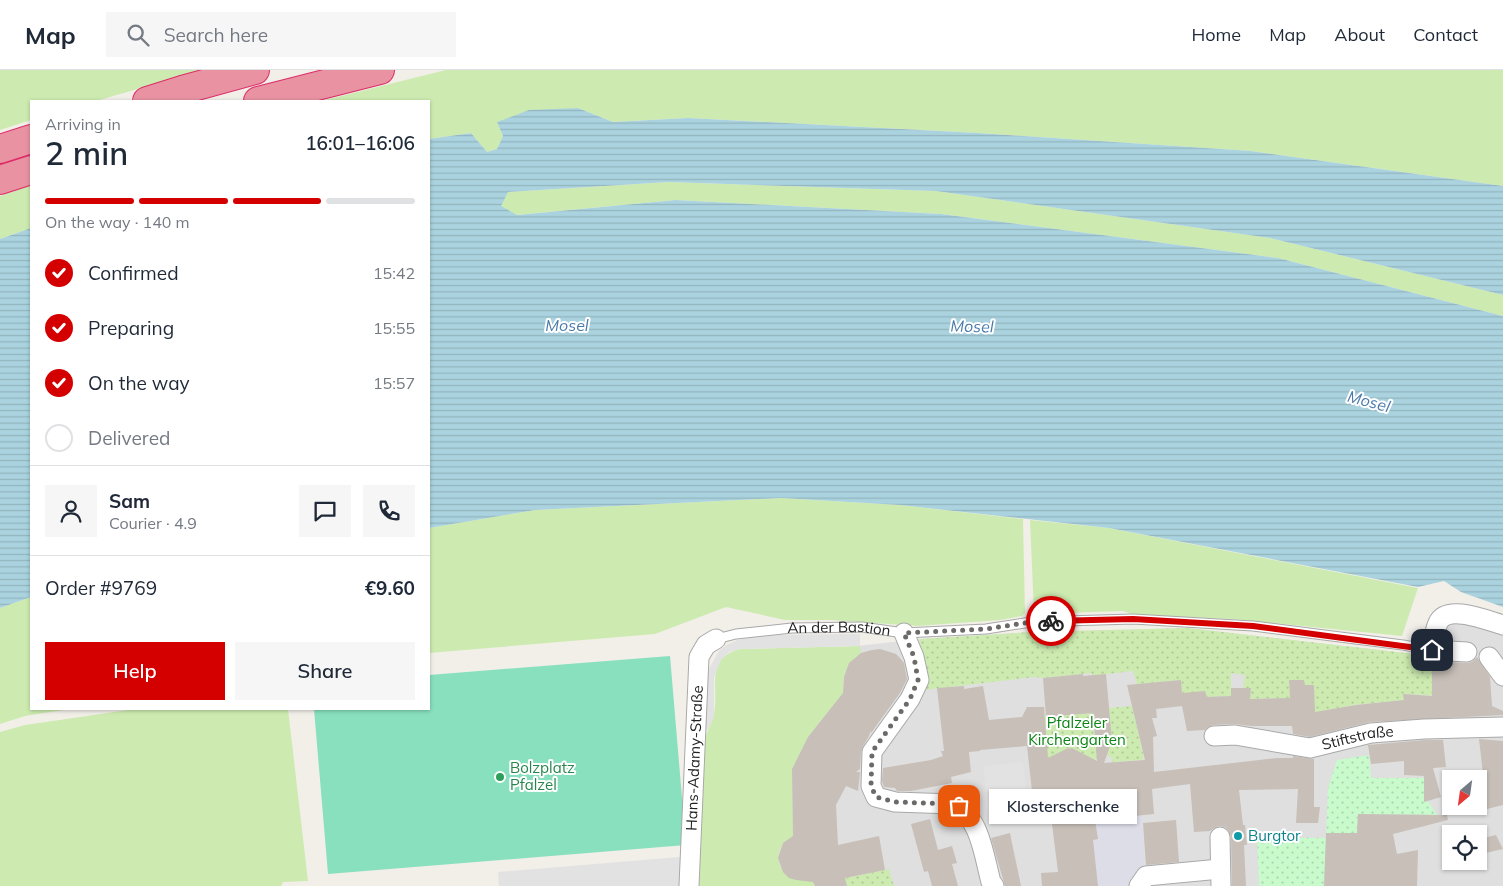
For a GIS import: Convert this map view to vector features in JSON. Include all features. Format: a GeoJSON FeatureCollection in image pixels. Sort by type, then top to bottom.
{"type":"FeatureCollection","features":[{"type":"Feature","properties":{"kind":"highway"},"geometry":{"type":"LineString","coordinates":[[150,100],[255,70]]}},
{"type":"Feature","properties":{"kind":"highway"},"geometry":{"type":"LineString","coordinates":[[262,100],[380,70]]}},
{"type":"Feature","properties":{"kind":"highway"},"geometry":{"type":"LineString","coordinates":[[0,150],[30,139]]}},
{"type":"Feature","properties":{"kind":"highway"},"geometry":{"type":"LineString","coordinates":[[0,180],[30,170]]}},
{"type":"Feature","properties":{"kind":"street"},"geometry":{"type":"LineString","coordinates":[[1467,652],[1432,650],[1438,622],[1443,617],[1452,613],[1464,614],[1503,625]]}},
{"type":"Feature","properties":{"kind":"street"},"geometry":{"type":"LineString","coordinates":[[904,633],[914,657],[918,680],[910,699],[872,752],[871,786],[876,797],[895,802],[953,804],[964,811],[978,834],[991,882],[994,886]]}},
{"type":"Feature","properties":{"kind":"street","name":"Hans-Adamy-Straße"},"geometry":{"type":"LineString","coordinates":[[689,886],[699,657],[706,645],[716,639]]}},
{"type":"Feature","properties":{"kind":"street"},"geometry":{"type":"LineString","coordinates":[[1489,656],[1503,676]]}},
{"type":"Feature","properties":{"kind":"street","name":"Stiftstraße"},"geometry":{"type":"LineString","coordinates":[[1214,736],[1235,735],[1310,748],[1371,733],[1424,729],[1503,728]]}},
{"type":"Feature","properties":{"kind":"street"},"geometry":{"type":"LineString","coordinates":[[1142,881],[1221,878],[1220,837]]}},
{"type":"Feature","properties":{"kind":"lane","name":"An der Bastion"},"geometry":{"type":"LineString","coordinates":[[716,639],[736,634],[792,628],[862,627],[904,633],[986,629],[1031,622],[1133,619],[1253,626],[1408,645],[1432,650]]}},
{"type":"Feature","properties":{"kind":"shaded area"},"geometry":{"type":"Polygon","coordinates":[[[1455,606],[1503,622],[1503,886],[786,886],[772,854],[790,747],[848,647],[920,639],[1032,632],[1188,628],[1422,655],[1435,609],[1455,606]]]}},
{"type":"Feature","properties":{"kind":"shaded area"},"geometry":{"type":"Polygon","coordinates":[[[860,634],[860,646],[740,649],[729,652],[721,660],[714,677],[714,716],[708,730],[702,728],[706,674],[719,651],[727,645],[737,640],[762,635],[860,634]]]}},
{"type":"Feature","properties":{"kind":"shaded area"},"geometry":{"type":"Polygon","coordinates":[[[1023,762],[1028,808],[988,812],[983,766],[1023,762]]]}},
{"type":"Feature","properties":{"kind":"shaded area"},"geometry":{"type":"Polygon","coordinates":[[[1142,815],[1146,886],[1098,886],[1093,840],[1098,839],[1097,828],[1092,828],[1091,820],[1142,815]]]}},
{"type":"Feature","properties":{"kind":"shaded area"},"geometry":{"type":"Polygon","coordinates":[[[691,856],[689,886],[499,886],[498,872],[691,856]]]}},
{"type":"Feature","properties":{"kind":"green space"},"geometry":{"type":"Polygon","coordinates":[[[0,70],[203,70],[99,100],[30,100],[30,120],[0,130],[0,70]]]}},
{"type":"Feature","properties":{"kind":"green space"},"geometry":{"type":"Polygon","coordinates":[[[446,70],[1503,70],[1503,186],[1251,151],[978,133],[688,118],[613,122],[578,108],[497,122],[503,136],[497,149],[487,152],[471,133],[430,139],[430,100],[325,100],[446,70]]]}},
{"type":"Feature","properties":{"kind":"green space"},"geometry":{"type":"Polygon","coordinates":[[[669,182],[936,191],[1270,238],[1503,295],[1503,316],[1278,258],[941,214],[676,200],[516,215],[500,206],[508,192],[669,182]]]}},
{"type":"Feature","properties":{"kind":"green space"},"geometry":{"type":"Polygon","coordinates":[[[30,185],[30,228],[0,239],[0,196],[30,185]]]}},
{"type":"Feature","properties":{"kind":"green space"},"geometry":{"type":"Polygon","coordinates":[[[781,498],[900,505],[1023,519],[1025,613],[1022,616],[1000,620],[917,626],[832,620],[785,620],[726,607],[655,634],[430,653],[430,528],[535,510],[781,498]]]}},
{"type":"Feature","properties":{"kind":"green space"},"geometry":{"type":"Polygon","coordinates":[[[1030,520],[1109,528],[1418,588],[1402,636],[1233,619],[1134,615],[1123,611],[1034,614],[1030,520]]]}},
{"type":"Feature","properties":{"kind":"green space"},"geometry":{"type":"Polygon","coordinates":[[[30,597],[30,710],[64,710],[25,716],[0,724],[0,608],[30,597]]]}},
{"type":"Feature","properties":{"kind":"green space"},"geometry":{"type":"Polygon","coordinates":[[[1188,628],[1432,656],[1432,674],[1440,696],[1404,694],[1404,700],[1354,705],[1313,713],[1305,685],[1296,680],[1289,680],[1290,698],[1250,699],[1243,688],[1245,675],[1231,673],[1231,696],[1207,697],[1205,691],[1183,698],[1181,680],[1137,684],[1133,671],[1092,676],[1092,673],[1043,678],[1035,677],[924,690],[920,639],[1032,632],[1188,628]]]}},
{"type":"Feature","properties":{"kind":"green space"},"geometry":{"type":"Polygon","coordinates":[[[860,646],[861,653],[852,661],[844,675],[844,692],[808,737],[792,769],[793,837],[784,843],[779,851],[778,858],[783,870],[788,875],[802,879],[811,877],[815,886],[699,886],[700,754],[713,717],[715,677],[721,660],[728,654],[740,649],[860,646]]]}},
{"type":"Feature","properties":{"kind":"green space","name":"Bolzplatz Pfalzel"},"geometry":{"type":"Polygon","coordinates":[[[670,656],[686,845],[328,874],[314,710],[430,710],[430,675],[670,656]]]}},
{"type":"Feature","properties":{"kind":"green space","name":"Pfalzeler Kirchengarten"},"geometry":{"type":"Polygon","coordinates":[[[1132,706],[1144,758],[1142,760],[1112,762],[1112,758],[1106,752],[1094,760],[1069,748],[1061,754],[1049,769],[1044,734],[1046,733],[1044,715],[1093,713],[1094,734],[1111,733],[1109,708],[1132,706]]]}},
{"type":"Feature","properties":{"kind":"green space"},"geometry":{"type":"Polygon","coordinates":[[[128,710],[288,710],[308,881],[283,882],[281,886],[0,886],[0,732],[25,725],[128,710]]]}},
{"type":"Feature","properties":{"kind":"green space"},"geometry":{"type":"Polygon","coordinates":[[[1369,755],[1371,778],[1424,778],[1424,795],[1437,815],[1358,814],[1357,833],[1327,833],[1324,886],[1259,886],[1257,837],[1326,838],[1328,788],[1337,760],[1369,755]]]}},
{"type":"Feature","properties":{"kind":"green space"},"geometry":{"type":"Polygon","coordinates":[[[889,869],[894,886],[847,886],[845,878],[889,869]]]}},
{"type":"Feature","properties":{"kind":"water","name":"Mosel"},"geometry":{"type":"Polygon","coordinates":[[[578,108],[613,122],[688,118],[978,133],[1251,151],[1503,186],[1503,295],[1270,238],[936,191],[669,182],[508,192],[501,206],[517,215],[676,200],[941,214],[1278,258],[1503,316],[1503,607],[1461,592],[1444,581],[1418,587],[1109,528],[900,505],[781,498],[535,510],[430,528],[430,139],[471,133],[487,152],[497,149],[503,136],[497,122],[529,110],[578,108]]]}},
{"type":"Feature","properties":{"kind":"water"},"geometry":{"type":"Polygon","coordinates":[[[30,228],[30,597],[0,608],[0,239],[30,228]]]}},
{"type":"Feature","properties":{"kind":"building"},"geometry":{"type":"Polygon","coordinates":[[[880,649],[896,654],[899,657],[904,663],[907,679],[900,693],[871,733],[871,730],[863,746],[860,769],[856,772],[860,772],[858,791],[846,786],[836,805],[838,845],[879,836],[885,870],[845,878],[847,886],[815,886],[813,882],[789,878],[783,872],[778,858],[783,843],[793,836],[792,769],[808,737],[843,693],[844,677],[849,663],[861,653],[880,649]]]}},
{"type":"Feature","properties":{"kind":"building"},"geometry":{"type":"Polygon","coordinates":[[[1477,657],[1490,677],[1492,706],[1503,711],[1503,715],[1370,722],[1310,737],[1293,734],[1292,726],[1213,725],[1205,730],[1187,731],[1182,706],[1156,709],[1157,718],[1152,718],[1157,736],[1153,737],[1154,772],[1277,758],[1293,758],[1293,756],[1314,759],[1314,807],[1320,807],[1318,823],[1296,823],[1298,789],[1239,790],[1247,845],[1244,845],[1246,886],[1232,886],[1231,837],[1229,831],[1225,827],[1219,826],[1210,831],[1194,832],[1190,784],[1152,789],[1154,814],[1095,820],[1098,839],[1093,840],[1098,886],[1042,886],[1041,873],[1058,872],[1050,808],[1034,809],[1027,746],[969,752],[971,772],[951,777],[952,783],[911,791],[897,791],[895,788],[884,787],[882,781],[883,768],[931,760],[943,756],[941,751],[944,751],[937,688],[964,686],[964,689],[983,686],[989,720],[1022,717],[1027,707],[1044,707],[1048,758],[1072,748],[1097,761],[1093,713],[1046,717],[1043,678],[1106,674],[1112,741],[1104,763],[1145,760],[1127,685],[1181,680],[1182,693],[1205,691],[1207,697],[1231,696],[1231,688],[1251,688],[1250,699],[1290,698],[1289,680],[1304,680],[1305,685],[1314,685],[1315,712],[1404,700],[1403,694],[1432,696],[1432,661],[1467,663],[1472,662],[1477,657]]]}},
{"type":"Feature","properties":{"kind":"building"},"geometry":{"type":"Polygon","coordinates":[[[1479,739],[1503,741],[1503,805],[1488,809],[1488,770],[1483,770],[1479,739]]]}},
{"type":"Feature","properties":{"kind":"building"},"geometry":{"type":"Polygon","coordinates":[[[1443,740],[1446,767],[1433,768],[1441,797],[1424,802],[1424,776],[1404,775],[1404,761],[1371,764],[1368,745],[1443,740]]]}},
{"type":"Feature","properties":{"kind":"building"},"geometry":{"type":"Polygon","coordinates":[[[1358,814],[1447,815],[1448,820],[1393,834],[1397,854],[1418,850],[1417,886],[1324,886],[1326,833],[1357,833],[1358,814]]]}},
{"type":"Feature","properties":{"kind":"building"},"geometry":{"type":"Polygon","coordinates":[[[930,819],[938,850],[952,846],[957,863],[952,864],[958,886],[932,886],[928,871],[924,872],[911,824],[930,819]]]}},
{"type":"Feature","properties":{"kind":"building"},"geometry":{"type":"Polygon","coordinates":[[[1176,820],[1179,862],[1146,865],[1143,823],[1176,820]]]}},
{"type":"Feature","properties":{"kind":"building"},"geometry":{"type":"Polygon","coordinates":[[[1010,833],[1021,886],[1005,886],[991,838],[1010,833]]]}},
{"type":"Feature","properties":{"kind":"building"},"geometry":{"type":"Polygon","coordinates":[[[1496,835],[1503,849],[1487,853],[1487,837],[1496,835]]]}},
{"type":"Feature","properties":{"kind":"way so far"},"geometry":{"type":"LineString","coordinates":[[959,806],[953,804],[895,802],[876,797],[871,786],[872,752],[888,727],[910,699],[918,680],[914,657],[904,633],[986,629],[1051,621]]}},
{"type":"Feature","properties":{"kind":"place","name":"Bolzplatz Pfalzel"},"geometry":{"type":"Point","coordinates":[500,777]}},
{"type":"Feature","properties":{"kind":"place","name":"Klosterschenke"},"geometry":{"type":"Point","coordinates":[959,806]}},
{"type":"Feature","properties":{"kind":"place","name":"Burgtor"},"geometry":{"type":"Point","coordinates":[1238,836]}},
{"type":"Feature","properties":{"kind":"route"},"geometry":{"type":"LineString","coordinates":[[1051,621],[1133,619],[1253,626],[1414,646],[1432,650]]}}]}
